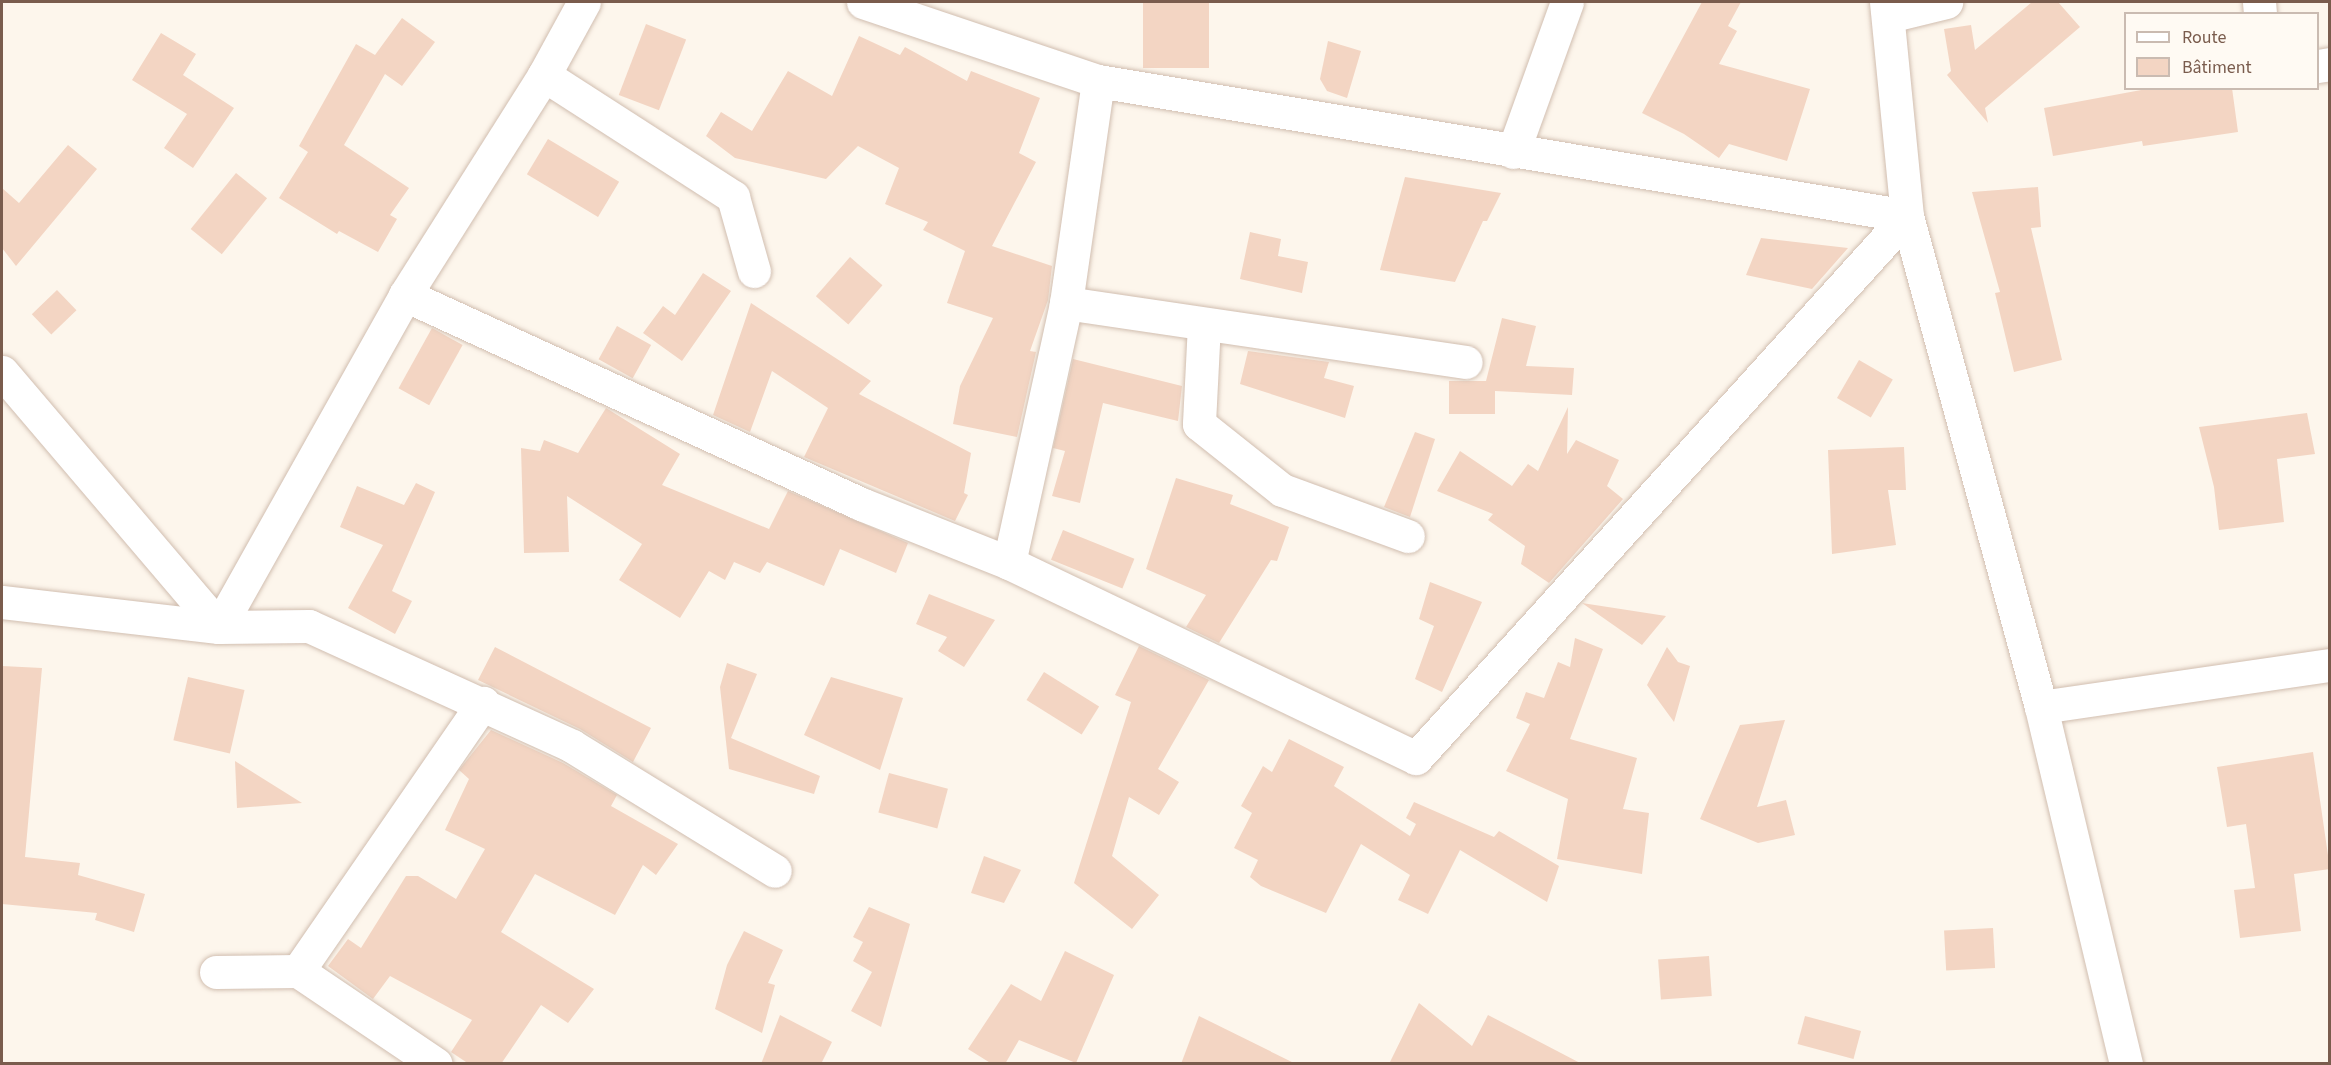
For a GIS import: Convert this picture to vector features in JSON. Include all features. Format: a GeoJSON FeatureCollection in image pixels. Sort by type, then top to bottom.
{"type":"FeatureCollection","features":[{"type":"Feature","properties":{"kind":"street"},"geometry":{"type":"LineString","coordinates":[[219,627],[405,295],[544,75],[584,2]]}},
{"type":"Feature","properties":{"kind":"street"},"geometry":{"type":"LineString","coordinates":[[863,2],[1098,81],[1907,216]]}},
{"type":"Feature","properties":{"kind":"street"},"geometry":{"type":"LineString","coordinates":[[1513,152],[1567,2]]}},
{"type":"Feature","properties":{"kind":"street"},"geometry":{"type":"LineString","coordinates":[[1946,2],[1887,9],[1907,216],[2041,707],[2126,1064]]}},
{"type":"Feature","properties":{"kind":"street"},"geometry":{"type":"LineString","coordinates":[[544,75],[733,197],[754,271]]}},
{"type":"Feature","properties":{"kind":"street"},"geometry":{"type":"LineString","coordinates":[[1009,563],[1066,303],[1098,81]]}},
{"type":"Feature","properties":{"kind":"street"},"geometry":{"type":"LineString","coordinates":[[405,295],[861,504],[1009,563],[1416,758],[1907,216]]}},
{"type":"Feature","properties":{"kind":"street"},"geometry":{"type":"LineString","coordinates":[[1066,303],[1466,363]]}},
{"type":"Feature","properties":{"kind":"street"},"geometry":{"type":"LineString","coordinates":[[1204,324],[1199,424],[1282,490],[1408,536]]}},
{"type":"Feature","properties":{"kind":"street"},"geometry":{"type":"LineString","coordinates":[[2,372],[219,627]]}},
{"type":"Feature","properties":{"kind":"street"},"geometry":{"type":"LineString","coordinates":[[2,602],[219,627],[309,626],[483,703],[572,746],[775,871]]}},
{"type":"Feature","properties":{"kind":"street"},"geometry":{"type":"LineString","coordinates":[[2041,707],[2330,665]]}},
{"type":"Feature","properties":{"kind":"street"},"geometry":{"type":"LineString","coordinates":[[298,971],[483,703]]}},
{"type":"Feature","properties":{"kind":"street"},"geometry":{"type":"LineString","coordinates":[[216,972],[298,971],[436,1064]]}},
{"type":"Feature","properties":{"kind":"building"},"geometry":{"type":"Polygon","coordinates":[[[1143,2],[1209,2],[1209,68],[1143,68],[1143,2]]]}},
{"type":"Feature","properties":{"kind":"building"},"geometry":{"type":"Polygon","coordinates":[[[1702,2],[1741,2],[1728,26],[1737,31],[1719,64],[1810,89],[1787,161],[1729,144],[1719,158],[1684,134],[1642,113],[1702,2]]]}},
{"type":"Feature","properties":{"kind":"building"},"geometry":{"type":"Polygon","coordinates":[[[2032,2],[2058,2],[2080,27],[1985,108],[1988,123],[1947,75],[1951,71],[1944,29],[1971,25],[1975,50],[2032,2]]]}},
{"type":"Feature","properties":{"kind":"building"},"geometry":{"type":"Polygon","coordinates":[[[402,18],[435,42],[402,86],[385,74],[344,145],[409,188],[390,215],[397,219],[378,252],[339,231],[337,234],[279,198],[308,152],[299,146],[356,44],[375,55],[402,18]]]}},
{"type":"Feature","properties":{"kind":"building"},"geometry":{"type":"Polygon","coordinates":[[[646,24],[686,39],[659,110],[619,95],[646,24]]]}},
{"type":"Feature","properties":{"kind":"building"},"geometry":{"type":"Polygon","coordinates":[[[161,33],[196,54],[183,75],[234,108],[193,168],[164,148],[187,114],[132,80],[161,33]]]}},
{"type":"Feature","properties":{"kind":"building"},"geometry":{"type":"Polygon","coordinates":[[[859,36],[900,55],[905,47],[967,81],[971,71],[1040,98],[1019,153],[1036,162],[992,246],[1052,266],[1048,300],[1030,351],[1036,352],[1017,437],[953,424],[960,386],[993,318],[947,303],[965,251],[923,230],[928,222],[885,204],[899,168],[858,146],[826,179],[735,158],[706,136],[721,112],[752,131],[788,71],[832,96],[859,36]]]}},
{"type":"Feature","properties":{"kind":"building"},"geometry":{"type":"Polygon","coordinates":[[[1328,41],[1361,51],[1347,98],[1327,91],[1320,79],[1328,41]]]}},
{"type":"Feature","properties":{"kind":"building"},"geometry":{"type":"Polygon","coordinates":[[[2141,90],[2232,90],[2238,132],[2143,146],[2142,141],[2053,156],[2044,108],[2141,90]]]}},
{"type":"Feature","properties":{"kind":"building"},"geometry":{"type":"Polygon","coordinates":[[[548,139],[619,182],[598,217],[527,174],[548,139]]]}},
{"type":"Feature","properties":{"kind":"building"},"geometry":{"type":"Polygon","coordinates":[[[68,145],[97,169],[16,266],[2,248],[2,188],[19,203],[68,145]]]}},
{"type":"Feature","properties":{"kind":"building"},"geometry":{"type":"Polygon","coordinates":[[[236,173],[267,198],[222,254],[191,229],[236,173]]]}},
{"type":"Feature","properties":{"kind":"building"},"geometry":{"type":"Polygon","coordinates":[[[1405,177],[1501,193],[1487,221],[1483,221],[1455,282],[1380,270],[1405,177]]]}},
{"type":"Feature","properties":{"kind":"building"},"geometry":{"type":"Polygon","coordinates":[[[2038,187],[2041,227],[2031,228],[2062,360],[2014,372],[1995,293],[2000,292],[1972,192],[2038,187]]]}},
{"type":"Feature","properties":{"kind":"building"},"geometry":{"type":"Polygon","coordinates":[[[1250,232],[1281,239],[1278,256],[1308,262],[1302,293],[1240,279],[1250,232]]]}},
{"type":"Feature","properties":{"kind":"building"},"geometry":{"type":"Polygon","coordinates":[[[1761,238],[1848,248],[1812,289],[1746,275],[1761,238]]]}},
{"type":"Feature","properties":{"kind":"building"},"geometry":{"type":"Polygon","coordinates":[[[850,257],[882,285],[848,324],[816,296],[850,257]]]}},
{"type":"Feature","properties":{"kind":"building"},"geometry":{"type":"Polygon","coordinates":[[[703,273],[731,291],[682,361],[643,333],[663,306],[675,315],[703,273]]]}},
{"type":"Feature","properties":{"kind":"building"},"geometry":{"type":"Polygon","coordinates":[[[57,290],[76,310],[51,334],[32,314],[57,290]]]}},
{"type":"Feature","properties":{"kind":"building"},"geometry":{"type":"Polygon","coordinates":[[[751,303],[871,381],[859,394],[971,453],[964,493],[968,495],[955,521],[804,457],[828,408],[772,371],[750,432],[713,415],[751,303]]]}},
{"type":"Feature","properties":{"kind":"building"},"geometry":{"type":"Polygon","coordinates":[[[1502,318],[1536,326],[1526,366],[1574,368],[1572,395],[1495,391],[1495,414],[1449,414],[1449,381],[1486,381],[1502,318]]]}},
{"type":"Feature","properties":{"kind":"building"},"geometry":{"type":"Polygon","coordinates":[[[617,326],[651,345],[633,378],[599,359],[617,326]]]}},
{"type":"Feature","properties":{"kind":"building"},"geometry":{"type":"Polygon","coordinates":[[[432,328],[463,345],[429,405],[399,388],[432,328]]]}},
{"type":"Feature","properties":{"kind":"building"},"geometry":{"type":"Polygon","coordinates":[[[1248,351],[1329,362],[1324,378],[1354,386],[1345,418],[1240,384],[1248,351]]]}},
{"type":"Feature","properties":{"kind":"building"},"geometry":{"type":"Polygon","coordinates":[[[1073,359],[1182,386],[1178,421],[1103,403],[1080,503],[1052,496],[1065,451],[1053,448],[1073,359]]]}},
{"type":"Feature","properties":{"kind":"building"},"geometry":{"type":"Polygon","coordinates":[[[1859,360],[1893,380],[1871,418],[1837,398],[1859,360]]]}},
{"type":"Feature","properties":{"kind":"building"},"geometry":{"type":"Polygon","coordinates":[[[1568,407],[1567,454],[1576,440],[1619,460],[1607,486],[1623,499],[1549,583],[1521,564],[1525,546],[1488,520],[1493,514],[1437,491],[1460,451],[1512,486],[1528,464],[1538,471],[1568,407]]]}},
{"type":"Feature","properties":{"kind":"building"},"geometry":{"type":"Polygon","coordinates":[[[606,408],[680,454],[662,485],[769,529],[788,491],[908,543],[896,573],[840,549],[824,586],[767,562],[760,573],[734,562],[725,580],[709,571],[680,618],[619,580],[642,544],[567,496],[569,552],[524,553],[521,448],[540,451],[544,440],[578,453],[606,408]]]}},
{"type":"Feature","properties":{"kind":"building"},"geometry":{"type":"Polygon","coordinates":[[[2307,413],[2315,454],[2277,459],[2284,522],[2219,530],[2214,487],[2199,427],[2307,413]]]}},
{"type":"Feature","properties":{"kind":"building"},"geometry":{"type":"Polygon","coordinates":[[[1415,432],[1435,439],[1410,517],[1384,507],[1415,432]]]}},
{"type":"Feature","properties":{"kind":"building"},"geometry":{"type":"Polygon","coordinates":[[[1904,447],[1906,490],[1888,490],[1896,545],[1832,554],[1828,450],[1904,447]]]}},
{"type":"Feature","properties":{"kind":"building"},"geometry":{"type":"Polygon","coordinates":[[[1176,478],[1233,495],[1230,504],[1289,527],[1277,561],[1271,560],[1219,643],[1186,627],[1206,595],[1146,569],[1176,478]]]}},
{"type":"Feature","properties":{"kind":"building"},"geometry":{"type":"Polygon","coordinates":[[[416,483],[435,492],[392,591],[412,601],[395,634],[348,608],[383,545],[340,527],[357,486],[404,505],[416,483]]]}},
{"type":"Feature","properties":{"kind":"building"},"geometry":{"type":"Polygon","coordinates":[[[1063,530],[1134,559],[1122,589],[1051,560],[1063,530]]]}},
{"type":"Feature","properties":{"kind":"building"},"geometry":{"type":"Polygon","coordinates":[[[1430,582],[1482,602],[1442,692],[1415,679],[1434,626],[1419,619],[1430,582]]]}},
{"type":"Feature","properties":{"kind":"building"},"geometry":{"type":"Polygon","coordinates":[[[929,594],[995,620],[964,667],[938,651],[947,637],[916,624],[929,594]]]}},
{"type":"Feature","properties":{"kind":"building"},"geometry":{"type":"Polygon","coordinates":[[[1582,603],[1666,616],[1642,645],[1582,603]]]}},
{"type":"Feature","properties":{"kind":"building"},"geometry":{"type":"Polygon","coordinates":[[[1575,638],[1603,649],[1570,739],[1637,758],[1623,809],[1649,813],[1642,874],[1557,859],[1568,799],[1506,771],[1530,724],[1516,718],[1526,692],[1544,698],[1558,662],[1570,667],[1575,638]]]}},
{"type":"Feature","properties":{"kind":"building"},"geometry":{"type":"Polygon","coordinates":[[[1139,646],[1209,680],[1158,769],[1179,782],[1159,815],[1129,797],[1112,856],[1159,895],[1132,929],[1074,883],[1131,702],[1115,695],[1139,646]]]}},
{"type":"Feature","properties":{"kind":"building"},"geometry":{"type":"Polygon","coordinates":[[[495,647],[651,728],[633,762],[580,729],[478,680],[495,647]]]}},
{"type":"Feature","properties":{"kind":"building"},"geometry":{"type":"Polygon","coordinates":[[[1667,647],[1678,662],[1690,666],[1674,722],[1647,685],[1667,647]]]}},
{"type":"Feature","properties":{"kind":"building"},"geometry":{"type":"Polygon","coordinates":[[[727,663],[757,674],[731,738],[820,776],[814,794],[729,769],[720,687],[727,663]]]}},
{"type":"Feature","properties":{"kind":"building"},"geometry":{"type":"Polygon","coordinates":[[[2,666],[42,668],[25,857],[80,863],[78,875],[145,894],[134,932],[95,920],[97,913],[2,904],[2,666]]]}},
{"type":"Feature","properties":{"kind":"building"},"geometry":{"type":"Polygon","coordinates":[[[1044,672],[1099,706],[1082,734],[1027,700],[1044,672]]]}},
{"type":"Feature","properties":{"kind":"building"},"geometry":{"type":"Polygon","coordinates":[[[188,677],[245,690],[230,753],[173,740],[188,677]]]}},
{"type":"Feature","properties":{"kind":"building"},"geometry":{"type":"Polygon","coordinates":[[[831,677],[903,698],[880,770],[804,735],[831,677]]]}},
{"type":"Feature","properties":{"kind":"building"},"geometry":{"type":"Polygon","coordinates":[[[1785,720],[1757,807],[1786,800],[1795,835],[1758,843],[1700,819],[1740,725],[1785,720]]]}},
{"type":"Feature","properties":{"kind":"building"},"geometry":{"type":"Polygon","coordinates":[[[491,730],[563,763],[617,795],[611,806],[678,844],[656,875],[643,865],[615,915],[535,874],[501,932],[594,989],[568,1023],[541,1005],[501,1064],[469,1064],[451,1052],[472,1020],[390,976],[373,999],[328,966],[348,939],[361,948],[406,876],[418,876],[456,899],[485,849],[445,830],[469,779],[459,770],[491,730]]]}},
{"type":"Feature","properties":{"kind":"building"},"geometry":{"type":"Polygon","coordinates":[[[1289,739],[1344,767],[1334,786],[1410,836],[1416,824],[1406,818],[1414,802],[1494,837],[1499,831],[1559,866],[1547,902],[1460,850],[1428,914],[1398,900],[1410,875],[1361,844],[1326,913],[1261,886],[1250,877],[1258,860],[1234,848],[1252,813],[1241,806],[1263,766],[1272,772],[1289,739]]]}},
{"type":"Feature","properties":{"kind":"building"},"geometry":{"type":"Polygon","coordinates":[[[2313,752],[2330,869],[2294,874],[2301,931],[2240,938],[2234,890],[2255,888],[2246,824],[2227,827],[2217,767],[2313,752]]]}},
{"type":"Feature","properties":{"kind":"building"},"geometry":{"type":"Polygon","coordinates":[[[235,761],[302,803],[237,808],[235,761]]]}},
{"type":"Feature","properties":{"kind":"building"},"geometry":{"type":"Polygon","coordinates":[[[889,773],[948,789],[937,828],[878,813],[889,773]]]}},
{"type":"Feature","properties":{"kind":"building"},"geometry":{"type":"Polygon","coordinates":[[[984,856],[1021,870],[1004,903],[971,893],[984,856]]]}},
{"type":"Feature","properties":{"kind":"building"},"geometry":{"type":"Polygon","coordinates":[[[869,907],[910,924],[881,1027],[851,1011],[872,972],[853,961],[863,942],[853,937],[869,907]]]}},
{"type":"Feature","properties":{"kind":"building"},"geometry":{"type":"Polygon","coordinates":[[[1993,928],[1995,968],[1946,971],[1944,931],[1993,928]]]}},
{"type":"Feature","properties":{"kind":"building"},"geometry":{"type":"Polygon","coordinates":[[[744,931],[783,950],[768,983],[775,985],[762,1033],[715,1009],[727,965],[744,931]]]}},
{"type":"Feature","properties":{"kind":"building"},"geometry":{"type":"Polygon","coordinates":[[[1065,951],[1114,975],[1076,1063],[1019,1040],[1005,1064],[992,1064],[968,1049],[1011,984],[1041,1001],[1065,951]]]}},
{"type":"Feature","properties":{"kind":"building"},"geometry":{"type":"Polygon","coordinates":[[[1709,956],[1712,996],[1661,999],[1658,960],[1709,956]]]}},
{"type":"Feature","properties":{"kind":"building"},"geometry":{"type":"Polygon","coordinates":[[[1419,1003],[1472,1046],[1488,1015],[1582,1064],[1389,1064],[1419,1003]]]}},
{"type":"Feature","properties":{"kind":"building"},"geometry":{"type":"Polygon","coordinates":[[[780,1015],[832,1042],[821,1064],[761,1064],[780,1015]]]}},
{"type":"Feature","properties":{"kind":"building"},"geometry":{"type":"Polygon","coordinates":[[[1199,1016],[1296,1064],[1181,1064],[1199,1016]]]}},
{"type":"Feature","properties":{"kind":"building"},"geometry":{"type":"Polygon","coordinates":[[[1805,1016],[1861,1031],[1854,1059],[1797,1044],[1805,1016]]]}}]}
